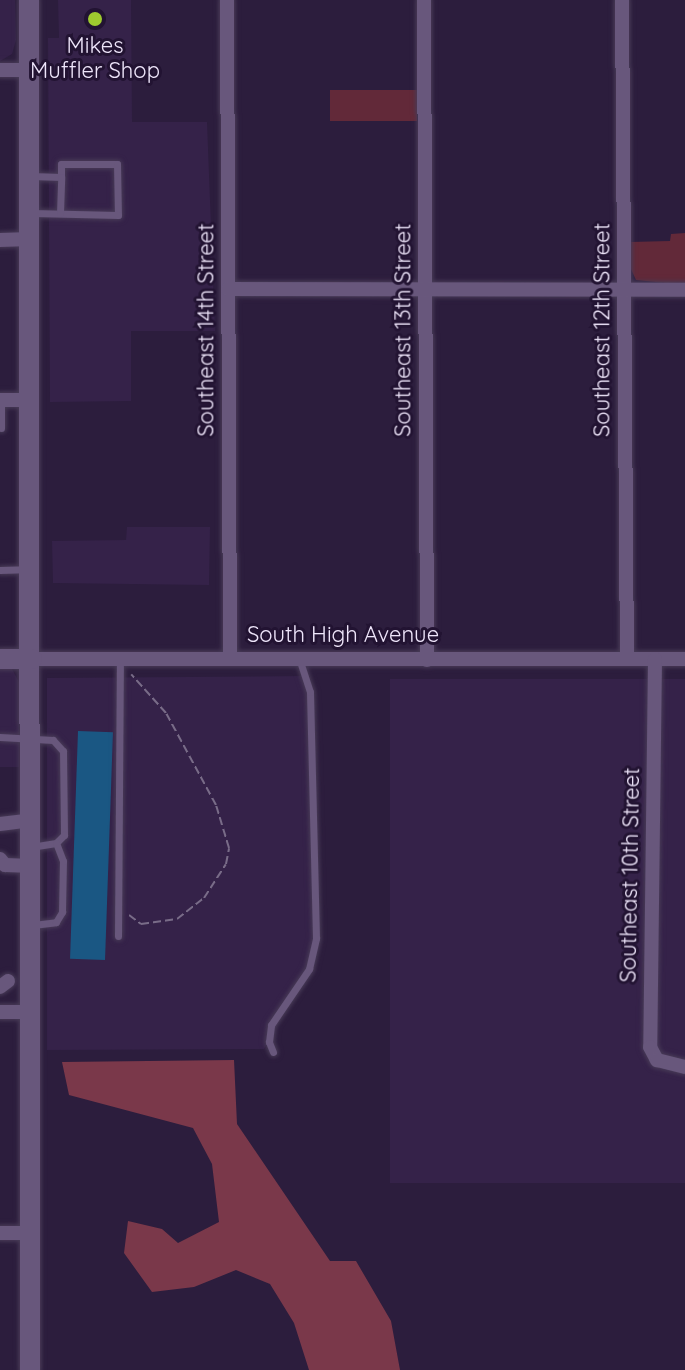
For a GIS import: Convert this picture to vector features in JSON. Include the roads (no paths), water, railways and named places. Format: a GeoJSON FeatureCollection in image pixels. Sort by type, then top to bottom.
{"type":"FeatureCollection","features":[{"type":"Feature","properties":{"kind":"main road"},"geometry":{"type":"LineString","coordinates":[[29,0],[32,569],[30,1370]]}},
{"type":"Feature","properties":{"kind":"main road","name":"South High Avenue"},"geometry":{"type":"LineString","coordinates":[[0,659],[32,659]]}},
{"type":"Feature","properties":{"kind":"street","name":"Southeast 14th Street"},"geometry":{"type":"LineString","coordinates":[[227,0],[230,659]]}},
{"type":"Feature","properties":{"kind":"street","name":"Southeast 13th Street"},"geometry":{"type":"LineString","coordinates":[[424,0],[427,660]]}},
{"type":"Feature","properties":{"kind":"street","name":"Southeast 12th Street"},"geometry":{"type":"LineString","coordinates":[[622,0],[627,659]]}},
{"type":"Feature","properties":{"kind":"street"},"geometry":{"type":"LineString","coordinates":[[0,70],[29,70]]}},
{"type":"Feature","properties":{"kind":"street"},"geometry":{"type":"LineString","coordinates":[[0,240],[30,239]]}},
{"type":"Feature","properties":{"kind":"street"},"geometry":{"type":"LineString","coordinates":[[228,289],[685,290]]}},
{"type":"Feature","properties":{"kind":"street"},"geometry":{"type":"LineString","coordinates":[[1,400],[30,400]]}},
{"type":"Feature","properties":{"kind":"street","name":"South High Avenue"},"geometry":{"type":"LineString","coordinates":[[32,659],[120,664],[230,659],[685,659]]}},
{"type":"Feature","properties":{"kind":"street","name":"Southeast 10th Street"},"geometry":{"type":"LineString","coordinates":[[655,659],[650,1047],[657,1060],[685,1067]]}},
{"type":"Feature","properties":{"kind":"street"},"geometry":{"type":"LineString","coordinates":[[0,824],[32,820]]}},
{"type":"Feature","properties":{"kind":"street"},"geometry":{"type":"LineString","coordinates":[[0,859],[5,865],[32,856]]}},
{"type":"Feature","properties":{"kind":"street"},"geometry":{"type":"LineString","coordinates":[[0,1012],[31,1012]]}},
{"type":"Feature","properties":{"kind":"street"},"geometry":{"type":"LineString","coordinates":[[0,1233],[30,1233]]}},
{"type":"Feature","properties":{"kind":"lane"},"geometry":{"type":"LineString","coordinates":[[30,213],[118,215],[117,164],[61,164],[60,213]]}},
{"type":"Feature","properties":{"kind":"lane"},"geometry":{"type":"LineString","coordinates":[[29,176],[61,177]]}},
{"type":"Feature","properties":{"kind":"lane"},"geometry":{"type":"LineString","coordinates":[[1,400],[1,428]]}},
{"type":"Feature","properties":{"kind":"lane"},"geometry":{"type":"LineString","coordinates":[[0,570],[32,569]]}},
{"type":"Feature","properties":{"kind":"lane"},"geometry":{"type":"LineString","coordinates":[[273,1052],[271,1025],[309,969],[316,938],[310,692],[299,659]]}},
{"type":"Feature","properties":{"kind":"lane"},"geometry":{"type":"LineString","coordinates":[[118,936],[120,664]]}},
{"type":"Feature","properties":{"kind":"lane"},"geometry":{"type":"LineString","coordinates":[[0,737],[53,740],[63,751],[64,835],[32,856]]}},
{"type":"Feature","properties":{"kind":"lane"},"geometry":{"type":"LineString","coordinates":[[31,925],[56,922],[62,912],[63,861],[56,843]]}},
{"type":"Feature","properties":{"kind":"place","name":"Mikes Muffler Shop"},"geometry":{"type":"Point","coordinates":[95,19]}}]}
